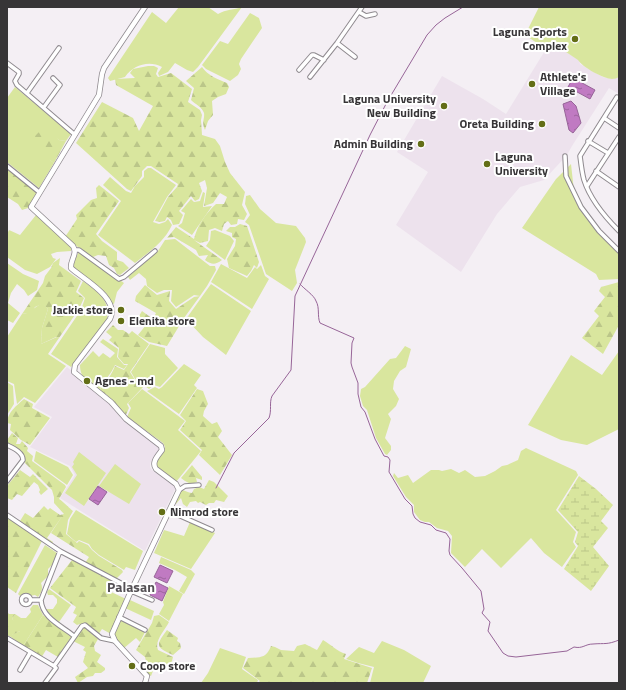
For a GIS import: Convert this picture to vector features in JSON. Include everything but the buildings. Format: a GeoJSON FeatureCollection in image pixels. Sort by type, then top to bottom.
{"type":"FeatureCollection","features":[{"type":"Feature","properties":{"kind":"street"},"geometry":{"type":"LineString","coordinates":[[145,7],[104,68],[99,95],[39,192],[31,208],[73,246],[75,254],[70,267],[106,296],[112,312],[110,319],[75,365],[74,372],[110,402],[126,419],[161,446],[162,450],[153,466],[176,484],[179,490]]}},
{"type":"Feature","properties":{"kind":"street"},"geometry":{"type":"LineString","coordinates":[[310,77],[337,43],[362,7]]}},
{"type":"Feature","properties":{"kind":"street"},"geometry":{"type":"LineString","coordinates":[[359,12],[366,16],[375,14]]}},
{"type":"Feature","properties":{"kind":"street"},"geometry":{"type":"LineString","coordinates":[[337,43],[355,57]]}},
{"type":"Feature","properties":{"kind":"street"},"geometry":{"type":"LineString","coordinates":[[27,93],[59,48]]}},
{"type":"Feature","properties":{"kind":"street"},"geometry":{"type":"LineString","coordinates":[[299,70],[312,55],[324,60]]}},
{"type":"Feature","properties":{"kind":"street"},"geometry":{"type":"LineString","coordinates":[[7,63],[19,72],[15,83],[74,134]]}},
{"type":"Feature","properties":{"kind":"street"},"geometry":{"type":"LineString","coordinates":[[44,108],[60,85],[53,78]]}},
{"type":"Feature","properties":{"kind":"street"},"geometry":{"type":"LineString","coordinates":[[618,228],[600,209],[586,186],[580,156],[617,97],[619,98]]}},
{"type":"Feature","properties":{"kind":"street"},"geometry":{"type":"LineString","coordinates":[[604,118],[619,128]]}},
{"type":"Feature","properties":{"kind":"street"},"geometry":{"type":"LineString","coordinates":[[586,186],[619,137]]}},
{"type":"Feature","properties":{"kind":"street"},"geometry":{"type":"LineString","coordinates":[[588,141],[608,153]]}},
{"type":"Feature","properties":{"kind":"street"},"geometry":{"type":"LineString","coordinates":[[614,145],[619,148]]}},
{"type":"Feature","properties":{"kind":"street"},"geometry":{"type":"LineString","coordinates":[[565,156],[566,176],[581,207],[599,231],[619,251]]}},
{"type":"Feature","properties":{"kind":"street"},"geometry":{"type":"LineString","coordinates":[[7,166],[39,192]]}},
{"type":"Feature","properties":{"kind":"street"},"geometry":{"type":"LineString","coordinates":[[596,171],[619,187]]}},
{"type":"Feature","properties":{"kind":"street"},"geometry":{"type":"LineString","coordinates":[[75,250],[79,250],[119,279],[155,251]]}},
{"type":"Feature","properties":{"kind":"street"},"geometry":{"type":"LineString","coordinates":[[7,445],[23,456],[23,460],[7,481]]}},
{"type":"Feature","properties":{"kind":"street"},"geometry":{"type":"LineString","coordinates":[[145,683],[147,676],[115,641],[112,634],[131,590],[179,490],[185,486],[199,485]]}},
{"type":"Feature","properties":{"kind":"street"},"geometry":{"type":"LineString","coordinates":[[169,511],[212,530]]}},
{"type":"Feature","properties":{"kind":"street"},"geometry":{"type":"LineString","coordinates":[[7,515],[60,551],[152,600]]}},
{"type":"Feature","properties":{"kind":"street"},"geometry":{"type":"LineString","coordinates":[[60,551],[41,600],[42,607],[46,615],[74,636]]}},
{"type":"Feature","properties":{"kind":"street"},"geometry":{"type":"LineString","coordinates":[[31,600],[41,600]]}},
{"type":"Feature","properties":{"kind":"street"},"geometry":{"type":"LineString","coordinates":[[120,617],[145,630]]}},
{"type":"Feature","properties":{"kind":"street"},"geometry":{"type":"LineString","coordinates":[[45,683],[56,668],[54,666],[82,626],[85,625],[100,638],[115,641]]}},
{"type":"Feature","properties":{"kind":"street"},"geometry":{"type":"LineString","coordinates":[[7,638],[54,666]]}},
{"type":"Feature","properties":{"kind":"street"},"geometry":{"type":"LineString","coordinates":[[20,670],[30,653]]}},
{"type":"Feature","properties":{"kind":"shaded area","name":"Laguna University"},"geometry":{"type":"Polygon","coordinates":[[[554,44],[579,60],[580,64],[603,77],[612,79],[619,77],[619,94],[609,88],[567,155],[544,180],[520,187],[497,214],[461,272],[396,225],[428,172],[397,152],[442,76],[506,114],[546,49],[554,44]]]}},
{"type":"Feature","properties":{"kind":"shaded area"},"geometry":{"type":"Polygon","coordinates":[[[67,367],[106,400],[124,421],[159,447],[159,451],[150,463],[150,467],[176,487],[145,551],[60,498],[75,475],[70,466],[30,447],[52,417],[34,407],[67,367]]]}},
{"type":"Feature","properties":{"kind":"green space"},"geometry":{"type":"Polygon","coordinates":[[[179,7],[208,7],[218,14],[242,7],[193,72],[175,63],[168,72],[159,76],[158,73],[162,67],[147,64],[132,69],[125,77],[110,81],[108,78],[152,12],[166,23],[179,7]]]}},
{"type":"Feature","properties":{"kind":"green space","name":"Laguna Sports Complex"},"geometry":{"type":"Polygon","coordinates":[[[539,7],[619,7],[619,77],[612,79],[599,75],[588,69],[578,60],[554,44],[546,49],[525,35],[539,7]]]}},
{"type":"Feature","properties":{"kind":"green space"},"geometry":{"type":"Polygon","coordinates":[[[250,13],[259,18],[262,28],[241,59],[239,64],[241,69],[238,75],[230,81],[206,69],[202,65],[220,41],[228,44],[250,13]]]}},
{"type":"Feature","properties":{"kind":"green space"},"geometry":{"type":"Polygon","coordinates":[[[148,66],[158,68],[156,74],[158,77],[171,73],[192,89],[188,102],[200,110],[202,115],[202,135],[215,139],[220,146],[230,173],[245,192],[242,205],[247,214],[244,220],[238,219],[237,224],[231,225],[228,221],[224,224],[222,231],[215,228],[209,230],[208,241],[200,243],[194,240],[222,260],[215,264],[205,260],[208,255],[199,256],[196,250],[174,237],[167,238],[176,227],[194,239],[197,229],[205,216],[216,204],[224,204],[227,197],[220,193],[213,203],[204,206],[207,188],[205,180],[199,183],[202,191],[199,199],[195,201],[191,196],[179,211],[183,215],[179,224],[173,225],[171,220],[167,217],[165,221],[155,221],[168,197],[178,184],[151,166],[147,166],[142,171],[142,176],[131,191],[76,143],[102,102],[133,118],[139,131],[153,106],[116,85],[115,79],[135,78],[130,73],[133,69],[148,66]]]}},
{"type":"Feature","properties":{"kind":"green space"},"geometry":{"type":"Polygon","coordinates":[[[202,67],[210,75],[227,83],[229,87],[226,94],[212,101],[213,115],[208,121],[205,130],[203,125],[204,113],[200,107],[191,100],[194,88],[186,81],[202,67]]]}},
{"type":"Feature","properties":{"kind":"green space"},"geometry":{"type":"Polygon","coordinates":[[[15,87],[71,134],[66,141],[59,140],[55,137],[48,150],[50,160],[54,163],[39,188],[7,162],[7,98],[15,87]]]}},
{"type":"Feature","properties":{"kind":"green space"},"geometry":{"type":"Polygon","coordinates":[[[40,131],[52,132],[59,140],[66,141],[54,163],[47,158],[48,150],[41,147],[37,141],[35,136],[40,131]]]}},
{"type":"Feature","properties":{"kind":"green space"},"geometry":{"type":"Polygon","coordinates":[[[571,164],[575,200],[597,231],[619,254],[619,279],[599,280],[596,274],[522,228],[556,179],[571,164]]]}},
{"type":"Feature","properties":{"kind":"green space"},"geometry":{"type":"Polygon","coordinates":[[[7,168],[37,192],[28,208],[22,210],[18,204],[7,197],[7,168]]]}},
{"type":"Feature","properties":{"kind":"green space"},"geometry":{"type":"Polygon","coordinates":[[[151,168],[176,185],[167,197],[153,222],[159,224],[168,219],[172,225],[161,241],[135,263],[98,235],[121,201],[103,185],[110,177],[126,191],[131,193],[135,186],[144,177],[144,171],[151,168]]]}},
{"type":"Feature","properties":{"kind":"green space"},"geometry":{"type":"Polygon","coordinates":[[[99,185],[119,201],[96,234],[102,241],[117,252],[117,260],[123,262],[129,268],[120,275],[117,274],[114,268],[109,265],[106,256],[98,255],[93,257],[65,237],[77,219],[76,215],[91,200],[97,198],[96,188],[99,185]]]}},
{"type":"Feature","properties":{"kind":"green space"},"geometry":{"type":"Polygon","coordinates":[[[203,192],[205,193],[203,207],[212,206],[192,235],[178,226],[182,223],[185,213],[181,211],[191,199],[194,202],[200,201],[203,192]]]}},
{"type":"Feature","properties":{"kind":"green space"},"geometry":{"type":"Polygon","coordinates":[[[250,195],[260,209],[276,223],[296,226],[305,238],[306,242],[295,270],[297,283],[292,291],[266,274],[249,225],[245,222],[250,215],[245,204],[246,196],[250,195]]]}},
{"type":"Feature","properties":{"kind":"green space"},"geometry":{"type":"Polygon","coordinates":[[[36,215],[71,247],[71,251],[51,254],[53,258],[56,259],[50,267],[37,274],[25,270],[7,257],[7,234],[9,230],[20,235],[36,215]]]}},
{"type":"Feature","properties":{"kind":"green space"},"geometry":{"type":"Polygon","coordinates":[[[240,224],[247,226],[259,262],[257,268],[254,265],[247,276],[229,268],[227,259],[235,246],[236,239],[232,237],[232,233],[226,231],[230,227],[235,227],[240,224]]]}},
{"type":"Feature","properties":{"kind":"green space"},"geometry":{"type":"Polygon","coordinates":[[[215,230],[230,236],[234,241],[225,260],[206,246],[210,240],[211,231],[215,230]]]}},
{"type":"Feature","properties":{"kind":"green space"},"geometry":{"type":"Polygon","coordinates":[[[175,239],[210,266],[215,266],[216,270],[200,296],[194,295],[176,307],[171,301],[172,290],[164,290],[157,293],[147,286],[146,279],[139,273],[130,280],[128,277],[158,251],[165,240],[175,239]]]}},
{"type":"Feature","properties":{"kind":"green space"},"geometry":{"type":"Polygon","coordinates":[[[79,251],[124,283],[117,292],[114,304],[111,303],[106,293],[75,269],[73,265],[79,251]]]}},
{"type":"Feature","properties":{"kind":"green space"},"geometry":{"type":"Polygon","coordinates":[[[60,258],[59,265],[81,281],[76,292],[84,298],[79,309],[59,338],[56,337],[41,344],[42,328],[48,309],[42,304],[35,307],[31,314],[22,314],[43,283],[45,276],[53,263],[60,258]]]}},
{"type":"Feature","properties":{"kind":"green space"},"geometry":{"type":"Polygon","coordinates":[[[7,263],[23,274],[39,281],[37,290],[28,296],[17,284],[11,293],[8,303],[20,313],[13,323],[7,320],[7,263]]]}},
{"type":"Feature","properties":{"kind":"green space"},"geometry":{"type":"Polygon","coordinates":[[[221,264],[247,278],[255,267],[257,269],[261,265],[265,276],[269,279],[252,309],[211,282],[221,264]]]}},
{"type":"Feature","properties":{"kind":"green space"},"geometry":{"type":"Polygon","coordinates":[[[83,281],[98,292],[105,301],[108,312],[107,319],[71,367],[51,354],[81,310],[85,298],[78,291],[83,281]]]}},
{"type":"Feature","properties":{"kind":"green space"},"geometry":{"type":"Polygon","coordinates":[[[619,282],[619,325],[603,354],[582,338],[599,316],[594,311],[605,297],[599,291],[601,287],[619,282]]]}},
{"type":"Feature","properties":{"kind":"green space"},"geometry":{"type":"Polygon","coordinates":[[[211,284],[251,311],[226,355],[203,337],[186,319],[211,284]]]}},
{"type":"Feature","properties":{"kind":"green space"},"geometry":{"type":"Polygon","coordinates":[[[145,285],[157,295],[170,291],[169,301],[176,309],[194,297],[200,296],[184,318],[167,346],[149,342],[138,335],[146,325],[140,321],[139,316],[142,311],[153,319],[156,313],[135,301],[136,296],[145,285]]]}},
{"type":"Feature","properties":{"kind":"green space"},"geometry":{"type":"Polygon","coordinates":[[[42,303],[48,309],[42,328],[41,344],[57,337],[59,338],[48,354],[66,366],[35,403],[24,397],[17,404],[14,384],[7,381],[7,337],[22,314],[27,313],[42,303]]]}},
{"type":"Feature","properties":{"kind":"green space"},"geometry":{"type":"Polygon","coordinates":[[[113,325],[118,330],[123,330],[129,334],[132,331],[149,344],[130,372],[135,380],[144,386],[127,404],[129,408],[125,417],[107,395],[100,389],[109,378],[115,366],[124,370],[128,364],[124,364],[118,357],[119,348],[109,340],[112,337],[106,332],[113,325]]]}},
{"type":"Feature","properties":{"kind":"green space"},"geometry":{"type":"Polygon","coordinates":[[[103,339],[118,349],[117,357],[124,365],[127,365],[124,369],[115,365],[99,390],[83,377],[80,370],[80,365],[93,351],[99,357],[103,353],[110,358],[115,353],[100,342],[103,339]]]}},
{"type":"Feature","properties":{"kind":"green space"},"geometry":{"type":"Polygon","coordinates":[[[150,344],[165,348],[165,354],[178,368],[160,387],[154,385],[149,389],[135,379],[131,372],[150,344]]]}},
{"type":"Feature","properties":{"kind":"green space"},"geometry":{"type":"Polygon","coordinates":[[[405,346],[411,349],[406,367],[400,371],[394,381],[393,389],[399,399],[396,406],[388,414],[391,419],[385,438],[391,446],[391,450],[387,455],[376,438],[367,410],[363,406],[360,396],[361,389],[365,387],[390,359],[396,358],[405,346]]]}},
{"type":"Feature","properties":{"kind":"green space"},"geometry":{"type":"Polygon","coordinates":[[[619,351],[619,429],[587,445],[561,440],[528,425],[571,355],[602,375],[619,351]]]}},
{"type":"Feature","properties":{"kind":"green space"},"geometry":{"type":"Polygon","coordinates":[[[184,364],[201,375],[194,385],[197,388],[179,414],[147,391],[155,387],[159,389],[162,387],[184,364]]]}},
{"type":"Feature","properties":{"kind":"green space"},"geometry":{"type":"Polygon","coordinates":[[[7,382],[13,386],[14,404],[7,415],[7,382]]]}},
{"type":"Feature","properties":{"kind":"green space"},"geometry":{"type":"Polygon","coordinates":[[[142,389],[185,421],[178,430],[201,451],[176,482],[158,469],[155,463],[165,447],[163,443],[127,417],[131,408],[128,403],[142,389]]]}},
{"type":"Feature","properties":{"kind":"green space"},"geometry":{"type":"Polygon","coordinates":[[[197,389],[203,391],[208,404],[203,416],[212,424],[217,422],[222,431],[218,437],[232,455],[220,475],[199,455],[202,450],[180,430],[186,421],[180,415],[197,389]]]}},
{"type":"Feature","properties":{"kind":"green space"},"geometry":{"type":"Polygon","coordinates":[[[24,399],[33,404],[32,408],[50,418],[30,445],[21,440],[10,430],[11,424],[7,423],[7,419],[11,413],[24,399]]]}},
{"type":"Feature","properties":{"kind":"green space"},"geometry":{"type":"Polygon","coordinates":[[[12,433],[18,438],[16,444],[20,444],[22,441],[28,448],[27,451],[33,456],[32,461],[65,485],[66,487],[59,499],[73,511],[68,520],[66,534],[77,543],[79,541],[88,545],[99,556],[122,570],[123,572],[116,579],[85,563],[89,557],[51,533],[63,515],[47,538],[53,542],[52,544],[20,521],[25,513],[33,518],[44,506],[48,510],[50,508],[60,515],[64,514],[54,503],[52,490],[25,463],[24,456],[7,443],[7,440],[12,433]]]}},
{"type":"Feature","properties":{"kind":"green space"},"geometry":{"type":"Polygon","coordinates":[[[526,448],[576,471],[578,475],[556,510],[576,532],[573,542],[576,547],[562,567],[544,553],[531,538],[501,568],[482,549],[465,567],[451,553],[452,536],[448,531],[437,528],[429,522],[420,520],[414,512],[414,505],[406,497],[393,476],[394,473],[398,478],[408,475],[413,483],[431,470],[442,471],[451,469],[459,473],[465,470],[475,477],[485,476],[502,466],[518,460],[521,451],[526,448]]]}},
{"type":"Feature","properties":{"kind":"green space"},"geometry":{"type":"Polygon","coordinates":[[[36,451],[68,467],[73,475],[67,485],[34,461],[36,451]]]}},
{"type":"Feature","properties":{"kind":"green space"},"geometry":{"type":"Polygon","coordinates":[[[79,452],[106,473],[84,506],[65,493],[77,475],[72,467],[74,464],[73,462],[79,452]]]}},
{"type":"Feature","properties":{"kind":"green space"},"geometry":{"type":"Polygon","coordinates":[[[115,464],[141,484],[129,504],[99,486],[115,464]]]}},
{"type":"Feature","properties":{"kind":"green space"},"geometry":{"type":"Polygon","coordinates":[[[192,465],[202,477],[202,480],[196,478],[197,482],[191,484],[181,478],[192,465]]]}},
{"type":"Feature","properties":{"kind":"green space"},"geometry":{"type":"Polygon","coordinates":[[[20,470],[30,477],[33,474],[48,489],[41,495],[38,485],[34,482],[22,496],[17,494],[12,500],[7,498],[7,486],[20,470]]]}},
{"type":"Feature","properties":{"kind":"green space"},"geometry":{"type":"Polygon","coordinates":[[[579,476],[613,505],[601,521],[608,528],[593,547],[609,566],[591,591],[564,569],[578,546],[575,542],[578,532],[558,510],[579,476]]]}},
{"type":"Feature","properties":{"kind":"green space"},"geometry":{"type":"Polygon","coordinates":[[[209,480],[214,482],[228,496],[224,502],[216,500],[214,503],[209,503],[206,505],[196,501],[190,502],[187,507],[183,504],[181,498],[176,504],[175,503],[181,490],[192,493],[194,489],[199,487],[204,489],[209,480]]]}},
{"type":"Feature","properties":{"kind":"green space"},"geometry":{"type":"Polygon","coordinates":[[[76,510],[143,551],[135,570],[126,567],[124,570],[99,555],[89,544],[79,540],[76,542],[67,534],[70,519],[76,510]]]}},
{"type":"Feature","properties":{"kind":"green space"},"geometry":{"type":"Polygon","coordinates":[[[7,517],[42,541],[16,593],[7,587],[7,517]]]}},
{"type":"Feature","properties":{"kind":"green space"},"geometry":{"type":"Polygon","coordinates":[[[190,522],[215,533],[191,569],[154,553],[164,530],[184,536],[190,522]]]}},
{"type":"Feature","properties":{"kind":"green space"},"geometry":{"type":"Polygon","coordinates":[[[45,545],[57,553],[52,565],[48,569],[48,576],[41,583],[42,588],[40,593],[38,597],[35,595],[30,596],[28,593],[20,596],[18,594],[45,545]]]}},
{"type":"Feature","properties":{"kind":"green space"},"geometry":{"type":"Polygon","coordinates":[[[161,557],[191,570],[195,574],[184,594],[179,591],[187,577],[159,563],[161,557]]]}},
{"type":"Feature","properties":{"kind":"green space"},"geometry":{"type":"Polygon","coordinates":[[[72,560],[111,580],[107,590],[126,599],[111,634],[102,629],[98,635],[86,625],[77,625],[73,622],[77,615],[73,613],[76,607],[50,588],[72,560]]]}},
{"type":"Feature","properties":{"kind":"green space"},"geometry":{"type":"Polygon","coordinates":[[[169,586],[183,594],[169,621],[159,614],[164,605],[163,602],[169,586]]]}},
{"type":"Feature","properties":{"kind":"green space"},"geometry":{"type":"Polygon","coordinates":[[[49,589],[71,605],[59,622],[47,614],[44,609],[53,609],[57,603],[57,599],[53,595],[48,595],[47,592],[49,589]]]}},
{"type":"Feature","properties":{"kind":"green space"},"geometry":{"type":"Polygon","coordinates":[[[130,600],[154,611],[151,620],[125,608],[130,600]]]}},
{"type":"Feature","properties":{"kind":"green space"},"geometry":{"type":"Polygon","coordinates":[[[33,605],[38,605],[43,615],[23,646],[11,637],[11,635],[20,631],[12,619],[15,614],[21,618],[26,618],[31,612],[30,609],[33,605]]]}},
{"type":"Feature","properties":{"kind":"green space"},"geometry":{"type":"Polygon","coordinates":[[[7,612],[9,614],[15,614],[12,619],[21,628],[20,631],[11,637],[7,635],[7,612]]]}},
{"type":"Feature","properties":{"kind":"green space"},"geometry":{"type":"Polygon","coordinates":[[[43,615],[72,636],[58,657],[46,650],[41,658],[23,646],[43,615]]]}},
{"type":"Feature","properties":{"kind":"green space"},"geometry":{"type":"Polygon","coordinates":[[[159,615],[169,622],[157,643],[158,650],[173,657],[166,669],[164,667],[160,672],[157,669],[153,671],[151,676],[146,672],[144,667],[147,665],[145,657],[136,650],[152,623],[154,616],[159,615]]]}},
{"type":"Feature","properties":{"kind":"green space"},"geometry":{"type":"Polygon","coordinates":[[[121,620],[145,632],[140,642],[136,638],[124,648],[114,636],[121,620]]]}},
{"type":"Feature","properties":{"kind":"green space"},"geometry":{"type":"Polygon","coordinates":[[[82,628],[85,628],[98,639],[94,646],[95,651],[101,655],[97,662],[105,668],[105,670],[101,673],[95,673],[93,676],[87,677],[78,683],[75,677],[88,668],[83,662],[86,652],[83,650],[85,647],[73,641],[82,628]]]}},
{"type":"Feature","properties":{"kind":"green space"},"geometry":{"type":"Polygon","coordinates":[[[167,630],[178,638],[177,641],[180,643],[181,648],[173,655],[163,650],[159,646],[160,640],[167,630]]]}},
{"type":"Feature","properties":{"kind":"green space"},"geometry":{"type":"Polygon","coordinates":[[[323,640],[346,654],[344,659],[372,668],[367,683],[258,683],[260,681],[243,668],[248,658],[265,655],[271,646],[281,650],[294,651],[297,646],[305,644],[317,650],[323,640]]]}},
{"type":"Feature","properties":{"kind":"green space"},"geometry":{"type":"Polygon","coordinates":[[[382,641],[404,650],[431,666],[423,683],[370,683],[374,667],[346,659],[359,647],[374,653],[382,641]]]}},
{"type":"Feature","properties":{"kind":"green space"},"geometry":{"type":"Polygon","coordinates":[[[220,648],[246,657],[242,669],[258,680],[257,683],[201,683],[208,673],[220,648]]]}},
{"type":"Feature","properties":{"kind":"water"},"geometry":{"type":"Polygon","coordinates":[[[573,78],[595,90],[590,99],[568,87],[573,78]]]}},
{"type":"Feature","properties":{"kind":"water"},"geometry":{"type":"Polygon","coordinates":[[[571,101],[576,106],[581,123],[573,133],[569,130],[563,104],[571,101]]]}},
{"type":"Feature","properties":{"kind":"water"},"geometry":{"type":"Polygon","coordinates":[[[98,486],[107,492],[98,505],[89,499],[98,486]]]}},
{"type":"Feature","properties":{"kind":"water"},"geometry":{"type":"Polygon","coordinates":[[[160,565],[173,571],[167,583],[154,577],[160,565]]]}},
{"type":"Feature","properties":{"kind":"water"},"geometry":{"type":"Polygon","coordinates":[[[156,582],[168,588],[162,601],[150,595],[156,582]]]}},
{"type":"Feature","properties":{"kind":"waterway"},"geometry":{"type":"LineString","coordinates":[[216,488],[234,453],[269,418],[272,396],[291,370],[295,296],[370,135],[387,102],[427,35],[436,25],[463,7]]}},
{"type":"Feature","properties":{"kind":"waterway"},"geometry":{"type":"LineString","coordinates":[[300,284],[315,299],[318,306],[320,323],[354,338],[352,343],[351,363],[358,383],[358,394],[361,407],[365,412],[375,439],[384,456],[388,457],[390,460],[389,472],[405,499],[412,506],[415,518],[420,522],[431,525],[436,530],[446,533],[450,539],[450,555],[481,591],[484,609],[482,613],[490,622],[488,631],[503,653],[508,656],[516,657],[567,651],[574,647],[609,643],[619,640]]}},
{"type":"Feature","properties":{"kind":"place","name":"Laguna Sports Complex"},"geometry":{"type":"Point","coordinates":[575,39]}},
{"type":"Feature","properties":{"kind":"place","name":"Athlete's Village"},"geometry":{"type":"Point","coordinates":[532,84]}},
{"type":"Feature","properties":{"kind":"place","name":"Laguna University New Building"},"geometry":{"type":"Point","coordinates":[444,106]}},
{"type":"Feature","properties":{"kind":"place","name":"Oreta Building"},"geometry":{"type":"Point","coordinates":[542,124]}},
{"type":"Feature","properties":{"kind":"place","name":"Admin Building"},"geometry":{"type":"Point","coordinates":[421,144]}},
{"type":"Feature","properties":{"kind":"place","name":"Laguna University"},"geometry":{"type":"Point","coordinates":[487,164]}},
{"type":"Feature","properties":{"kind":"place","name":"Jackie store"},"geometry":{"type":"Point","coordinates":[121,310]}},
{"type":"Feature","properties":{"kind":"place","name":"Elenita store"},"geometry":{"type":"Point","coordinates":[121,321]}},
{"type":"Feature","properties":{"kind":"place","name":"Agnes - md"},"geometry":{"type":"Point","coordinates":[87,381]}},
{"type":"Feature","properties":{"kind":"place","name":"Nimrod store"},"geometry":{"type":"Point","coordinates":[162,512]}},
{"type":"Feature","properties":{"kind":"place","name":"Coop store"},"geometry":{"type":"Point","coordinates":[132,666]}},
{"type":"Feature","properties":{"kind":"district","name":"Palasan"},"geometry":{"type":"Point","coordinates":[131,587]}}]}
